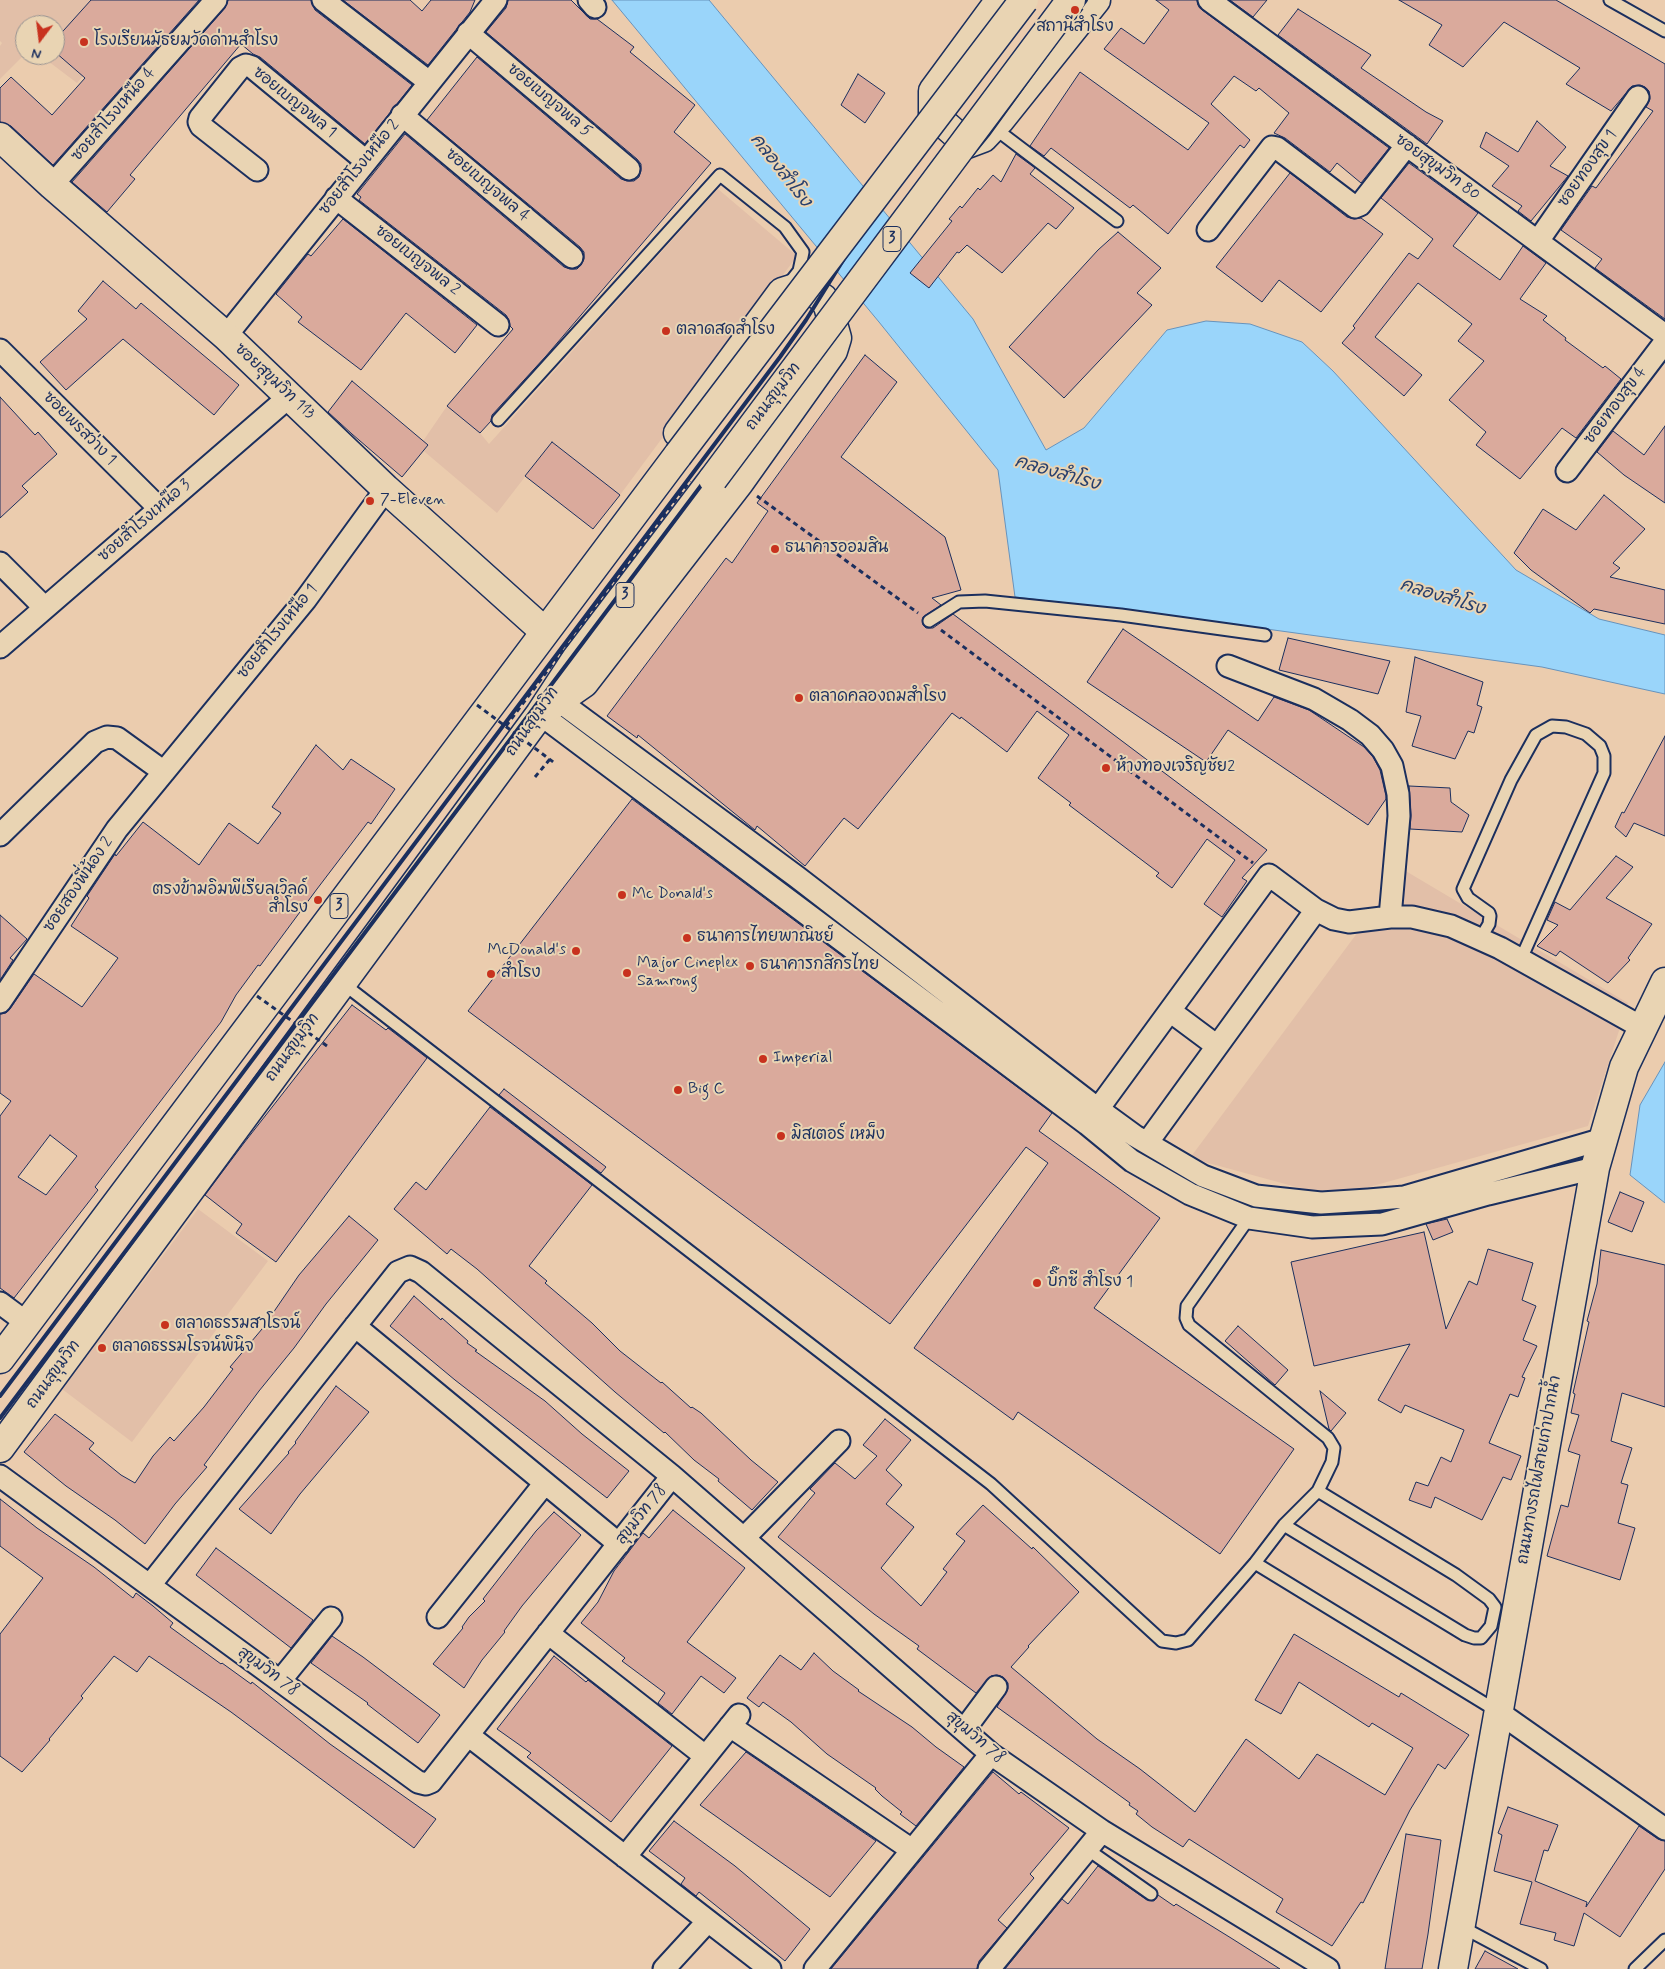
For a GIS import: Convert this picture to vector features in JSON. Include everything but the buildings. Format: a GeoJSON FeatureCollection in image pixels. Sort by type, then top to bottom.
{"type":"FeatureCollection","features":[{"type":"Feature","properties":{"kind":"main road"},"geometry":{"type":"LineString","coordinates":[[1000,0],[933,91],[933,114],[968,144],[983,138],[993,127],[1096,0]]}},
{"type":"Feature","properties":{"kind":"main road","name":"3"},"geometry":{"type":"LineString","coordinates":[[0,1359],[544,631],[1024,0]]}},
{"type":"Feature","properties":{"kind":"main road","name":"ถนนสุขุมวิท"},"geometry":{"type":"LineString","coordinates":[[0,1448],[342,982],[549,707],[576,659],[726,481],[1071,0]]}},
{"type":"Feature","properties":{"kind":"main road","name":"ซอยสุขุมวิท 113"},"geometry":{"type":"LineString","coordinates":[[0,137],[52,185],[226,336],[386,489],[544,631]]}},
{"type":"Feature","properties":{"kind":"main road"},"geometry":{"type":"LineString","coordinates":[[544,631],[559,594],[782,292],[801,286],[823,298],[828,306],[838,338],[833,351],[726,481]]}},
{"type":"Feature","properties":{"kind":"main road","name":"ถนนทางรถไฟสายเก่าปากน้ำ"},"geometry":{"type":"LineString","coordinates":[[1453,1969],[1497,1710],[1595,1168],[1624,1067],[1665,982]]}},
{"type":"Feature","properties":{"kind":"street","name":"ซอยสำโรงเหนือ 4"},"geometry":{"type":"LineString","coordinates":[[52,185],[216,0]]}},
{"type":"Feature","properties":{"kind":"street"},"geometry":{"type":"LineString","coordinates":[[323,0],[429,82]]}},
{"type":"Feature","properties":{"kind":"street","name":"ซอยสำโรงเหนือ 2"},"geometry":{"type":"LineString","coordinates":[[226,336],[496,0]]}},
{"type":"Feature","properties":{"kind":"street","name":"ซอยสุขุมวิท 80"},"geometry":{"type":"LineString","coordinates":[[1209,0],[1665,335]]}},
{"type":"Feature","properties":{"kind":"street","name":"ซอยเบญจพล 5"},"geometry":{"type":"LineString","coordinates":[[468,33],[629,169]]}},
{"type":"Feature","properties":{"kind":"street","name":"ซอยเบญจพล 1"},"geometry":{"type":"LineString","coordinates":[[257,170],[201,126],[199,122],[200,118],[240,68],[246,64],[366,161]]}},
{"type":"Feature","properties":{"kind":"street","name":"ซอยทองสุข 1"},"geometry":{"type":"LineString","coordinates":[[1538,242],[1638,97]]}},
{"type":"Feature","properties":{"kind":"street","name":"ซอยเบญจพล 4"},"geometry":{"type":"LineString","coordinates":[[402,115],[572,257]]}},
{"type":"Feature","properties":{"kind":"street"},"geometry":{"type":"LineString","coordinates":[[1208,230],[1272,147],[1277,148],[1355,207],[1360,205],[1407,145]]}},
{"type":"Feature","properties":{"kind":"street","name":"ซอยเบญจพล 2"},"geometry":{"type":"LineString","coordinates":[[336,198],[498,325]]}},
{"type":"Feature","properties":{"kind":"street","name":"ซอยทองสุข 4"},"geometry":{"type":"LineString","coordinates":[[1568,471],[1665,342]]}},
{"type":"Feature","properties":{"kind":"street","name":"ซอยพรสว่าง 1"},"geometry":{"type":"LineString","coordinates":[[0,350],[159,508]]}},
{"type":"Feature","properties":{"kind":"street","name":"ซอยสำโรงเหนือ 3"},"geometry":{"type":"LineString","coordinates":[[0,647],[290,396]]}},
{"type":"Feature","properties":{"kind":"street","name":"ซอยสำโรงเหนือ 1"},"geometry":{"type":"LineString","coordinates":[[164,772],[306,599],[386,489]]}},
{"type":"Feature","properties":{"kind":"street"},"geometry":{"type":"LineString","coordinates":[[0,562],[45,608]]}},
{"type":"Feature","properties":{"kind":"street"},"geometry":{"type":"LineString","coordinates":[[1228,666],[1314,699],[1350,720],[1370,735],[1383,750],[1392,766],[1398,794],[1399,816],[1390,917]]}},
{"type":"Feature","properties":{"kind":"street"},"geometry":{"type":"LineString","coordinates":[[549,707],[1092,1116],[1147,1143],[1203,1176],[1256,1196],[1321,1203],[1404,1197],[1419,1203],[1488,1194],[1595,1168]]}},
{"type":"Feature","properties":{"kind":"street"},"geometry":{"type":"LineString","coordinates":[[0,835],[95,742],[107,738],[117,738],[164,772]]}},
{"type":"Feature","properties":{"kind":"street","name":"ซอยสองพี่น้อง 2"},"geometry":{"type":"LineString","coordinates":[[0,1002],[117,829],[164,772]]}},
{"type":"Feature","properties":{"kind":"street"},"geometry":{"type":"LineString","coordinates":[[1092,1116],[1269,875],[1316,910],[1334,919],[1349,922],[1390,917],[1412,917],[1451,926],[1521,959],[1643,1028]]}},
{"type":"Feature","properties":{"kind":"street"},"geometry":{"type":"LineString","coordinates":[[1147,1143],[1316,910]]}},
{"type":"Feature","properties":{"kind":"street"},"geometry":{"type":"LineString","coordinates":[[1170,1011],[1217,1046]]}},
{"type":"Feature","properties":{"kind":"street"},"geometry":{"type":"LineString","coordinates":[[1092,1116],[1132,1161],[1190,1194],[1249,1218],[1312,1227],[1382,1224],[1419,1203],[1603,1139]]}},
{"type":"Feature","properties":{"kind":"street"},"geometry":{"type":"LineString","coordinates":[[1249,1218],[1256,1196]]}},
{"type":"Feature","properties":{"kind":"street"},"geometry":{"type":"LineString","coordinates":[[150,1586],[398,1272],[410,1267],[421,1272],[672,1476]]}},
{"type":"Feature","properties":{"kind":"street"},"geometry":{"type":"LineString","coordinates":[[0,1303],[27,1323]]}},
{"type":"Feature","properties":{"kind":"street"},"geometry":{"type":"LineString","coordinates":[[355,1326],[619,1544]]}},
{"type":"Feature","properties":{"kind":"street"},"geometry":{"type":"LineString","coordinates":[[744,1538],[839,1440]]}},
{"type":"Feature","properties":{"kind":"street","name":"สุขุมวิท 78"},"geometry":{"type":"LineString","coordinates":[[0,1476],[418,1782],[426,1784],[431,1782],[672,1476],[991,1754],[1102,1831],[1328,1969]]}},
{"type":"Feature","properties":{"kind":"street"},"geometry":{"type":"LineString","coordinates":[[438,1617],[545,1483]]}},
{"type":"Feature","properties":{"kind":"street"},"geometry":{"type":"LineString","coordinates":[[280,1681],[331,1618]]}},
{"type":"Feature","properties":{"kind":"street"},"geometry":{"type":"LineString","coordinates":[[548,1633],[706,1756]]}},
{"type":"Feature","properties":{"kind":"street"},"geometry":{"type":"LineString","coordinates":[[964,1730],[996,1687]]}},
{"type":"Feature","properties":{"kind":"street"},"geometry":{"type":"LineString","coordinates":[[1497,1710],[1665,1829]]}},
{"type":"Feature","properties":{"kind":"street"},"geometry":{"type":"LineString","coordinates":[[625,1857],[734,1720],[912,1850]]}},
{"type":"Feature","properties":{"kind":"street"},"geometry":{"type":"LineString","coordinates":[[468,1735],[770,1969]]}},
{"type":"Feature","properties":{"kind":"street"},"geometry":{"type":"LineString","coordinates":[[815,1969],[991,1754]]}},
{"type":"Feature","properties":{"kind":"street"},"geometry":{"type":"LineString","coordinates":[[989,1969],[1102,1831]]}},
{"type":"Feature","properties":{"kind":"street"},"geometry":{"type":"LineString","coordinates":[[664,1969],[708,1921]]}},
{"type":"Feature","properties":{"kind":"lane"},"geometry":{"type":"LineString","coordinates":[[1610,0],[1665,30]]}},
{"type":"Feature","properties":{"kind":"lane"},"geometry":{"type":"LineString","coordinates":[[993,127],[1117,220]]}},
{"type":"Feature","properties":{"kind":"lane"},"geometry":{"type":"LineString","coordinates":[[498,420],[720,175],[785,226],[802,252],[799,271],[782,292]]}},
{"type":"Feature","properties":{"kind":"lane"},"geometry":{"type":"LineString","coordinates":[[930,621],[959,602],[985,601],[1121,615],[1265,635]]}},
{"type":"Feature","properties":{"kind":"lane"},"geometry":{"type":"LineString","coordinates":[[1480,939],[1489,924],[1489,913],[1468,898],[1463,889],[1511,780],[1536,735],[1552,726],[1566,727],[1586,734],[1600,746],[1604,756],[1604,773],[1521,959]]}},
{"type":"Feature","properties":{"kind":"lane"},"geometry":{"type":"LineString","coordinates":[[342,982],[991,1484],[1162,1641],[1176,1643],[1188,1640],[1255,1563],[1284,1525],[1318,1491],[1332,1462],[1334,1448],[1328,1438],[1189,1325],[1186,1318],[1187,1306],[1249,1218]]}},
{"type":"Feature","properties":{"kind":"lane"},"geometry":{"type":"LineString","coordinates":[[1284,1525],[1465,1635],[1482,1638],[1491,1626],[1495,1607],[1489,1598],[1456,1575],[1318,1491]]}},
{"type":"Feature","properties":{"kind":"lane"},"geometry":{"type":"LineString","coordinates":[[1255,1563],[1497,1710]]}},
{"type":"Feature","properties":{"kind":"lane"},"geometry":{"type":"LineString","coordinates":[[1087,1849],[1151,1894]]}},
{"type":"Feature","properties":{"kind":"lane"},"geometry":{"type":"LineString","coordinates":[[1460,1926],[1542,1969]]}},
{"type":"Feature","properties":{"kind":"lane"},"geometry":{"type":"LineString","coordinates":[[1635,1969],[1665,1940]]}},
{"type":"Feature","properties":{"kind":"path"},"geometry":{"type":"LineString","coordinates":[[726,481],[930,621],[1269,875]]}},
{"type":"Feature","properties":{"kind":"path"},"geometry":{"type":"LineString","coordinates":[[477,705],[556,764]]}},
{"type":"Feature","properties":{"kind":"path"},"geometry":{"type":"LineString","coordinates":[[535,777],[550,759]]}},
{"type":"Feature","properties":{"kind":"path"},"geometry":{"type":"LineString","coordinates":[[256,996],[327,1046]]}},
{"type":"Feature","properties":{"kind":"shaded area","name":"โรงเรียนมัธยมวัดด่านสำโรง"},"geometry":{"type":"Polygon","coordinates":[[[0,0],[149,0],[77,83],[53,65],[65,65],[65,15],[15,15],[15,64],[0,79],[0,46],[2,43],[0,41],[0,0]]]}},
{"type":"Feature","properties":{"kind":"shaded area","name":"ตลาดสดสำโรง"},"geometry":{"type":"Polygon","coordinates":[[[718,189],[797,256],[620,495],[552,442],[497,513],[419,447],[447,406],[480,433],[489,444],[718,189]]]}},
{"type":"Feature","properties":{"kind":"shaded area"},"geometry":{"type":"Polygon","coordinates":[[[1404,870],[1628,1003],[1588,1126],[1333,1197],[1190,1158],[1404,870]]]}},
{"type":"Feature","properties":{"kind":"shaded area","name":"ตลาดธรรมสาโรจน์"},"geometry":{"type":"Polygon","coordinates":[[[198,1209],[268,1261],[132,1442],[62,1389],[198,1209]]]}},
{"type":"Feature","properties":{"kind":"water","name":"คลองสำโรง"},"geometry":{"type":"Polygon","coordinates":[[[612,0],[709,0],[973,319],[1046,450],[1084,428],[1167,330],[1206,321],[1250,324],[1302,342],[1333,371],[1516,570],[1599,619],[1665,635],[1665,694],[1542,667],[1136,611],[1015,597],[998,470],[879,322],[612,0]]]}},
{"type":"Feature","properties":{"kind":"water"},"geometry":{"type":"Polygon","coordinates":[[[1665,1062],[1665,1203],[1630,1175],[1640,1105],[1665,1062]]]}},
{"type":"Feature","properties":{"kind":"railway"},"geometry":{"type":"LineString","coordinates":[[0,1396],[780,357],[806,320],[888,188],[955,88],[1022,0]]}},
{"type":"Feature","properties":{"kind":"railway"},"geometry":{"type":"LineString","coordinates":[[0,1418],[727,451],[832,317],[934,201],[988,135],[1086,0]]}},
{"type":"Feature","properties":{"kind":"place","name":"สถานีสำโรง"},"geometry":{"type":"Point","coordinates":[1075,10]}},
{"type":"Feature","properties":{"kind":"place","name":"โรงเรียนมัธยมวัดด่านสำโรง"},"geometry":{"type":"Point","coordinates":[84,42]}},
{"type":"Feature","properties":{"kind":"place","name":"ตลาดสดสำโรง"},"geometry":{"type":"Point","coordinates":[666,331]}},
{"type":"Feature","properties":{"kind":"place","name":"7-Eleven"},"geometry":{"type":"Point","coordinates":[370,501]}},
{"type":"Feature","properties":{"kind":"place","name":"ธนาคารออมสิน"},"geometry":{"type":"Point","coordinates":[775,549]}},
{"type":"Feature","properties":{"kind":"place","name":"ตลาดคลองถมสำโรง"},"geometry":{"type":"Point","coordinates":[799,698]}},
{"type":"Feature","properties":{"kind":"place","name":"ห้างทองเจริญชัย2"},"geometry":{"type":"Point","coordinates":[1106,768]}},
{"type":"Feature","properties":{"kind":"place","name":"Mc Donald's"},"geometry":{"type":"Point","coordinates":[622,895]}},
{"type":"Feature","properties":{"kind":"place","name":"ตรงข้ามอิมพีเรียลเวิลด์ สําโรง"},"geometry":{"type":"Point","coordinates":[318,900]}},
{"type":"Feature","properties":{"kind":"place","name":"ธนาคารไทยพาณิชย์"},"geometry":{"type":"Point","coordinates":[687,938]}},
{"type":"Feature","properties":{"kind":"place","name":"McDonald's"},"geometry":{"type":"Point","coordinates":[576,951]}},
{"type":"Feature","properties":{"kind":"place","name":"ธนาคารกสิกรไทย"},"geometry":{"type":"Point","coordinates":[750,966]}},
{"type":"Feature","properties":{"kind":"place","name":"Major Cineplex Samrong"},"geometry":{"type":"Point","coordinates":[627,973]}},
{"type":"Feature","properties":{"kind":"place","name":"สำโรง"},"geometry":{"type":"Point","coordinates":[491,974]}},
{"type":"Feature","properties":{"kind":"place","name":"Imperial"},"geometry":{"type":"Point","coordinates":[763,1059]}},
{"type":"Feature","properties":{"kind":"place","name":"Big C"},"geometry":{"type":"Point","coordinates":[678,1090]}},
{"type":"Feature","properties":{"kind":"place","name":"มิสเตอร์ เหม็ง"},"geometry":{"type":"Point","coordinates":[781,1136]}},
{"type":"Feature","properties":{"kind":"place","name":"บิ๊กซี สำโรง 1"},"geometry":{"type":"Point","coordinates":[1037,1283]}},
{"type":"Feature","properties":{"kind":"place","name":"ตลาดธรรมสาโรจน์"},"geometry":{"type":"Point","coordinates":[165,1325]}},
{"type":"Feature","properties":{"kind":"place","name":"ตลาดธรรมโรจน์พินิจ"},"geometry":{"type":"Point","coordinates":[102,1348]}}]}
